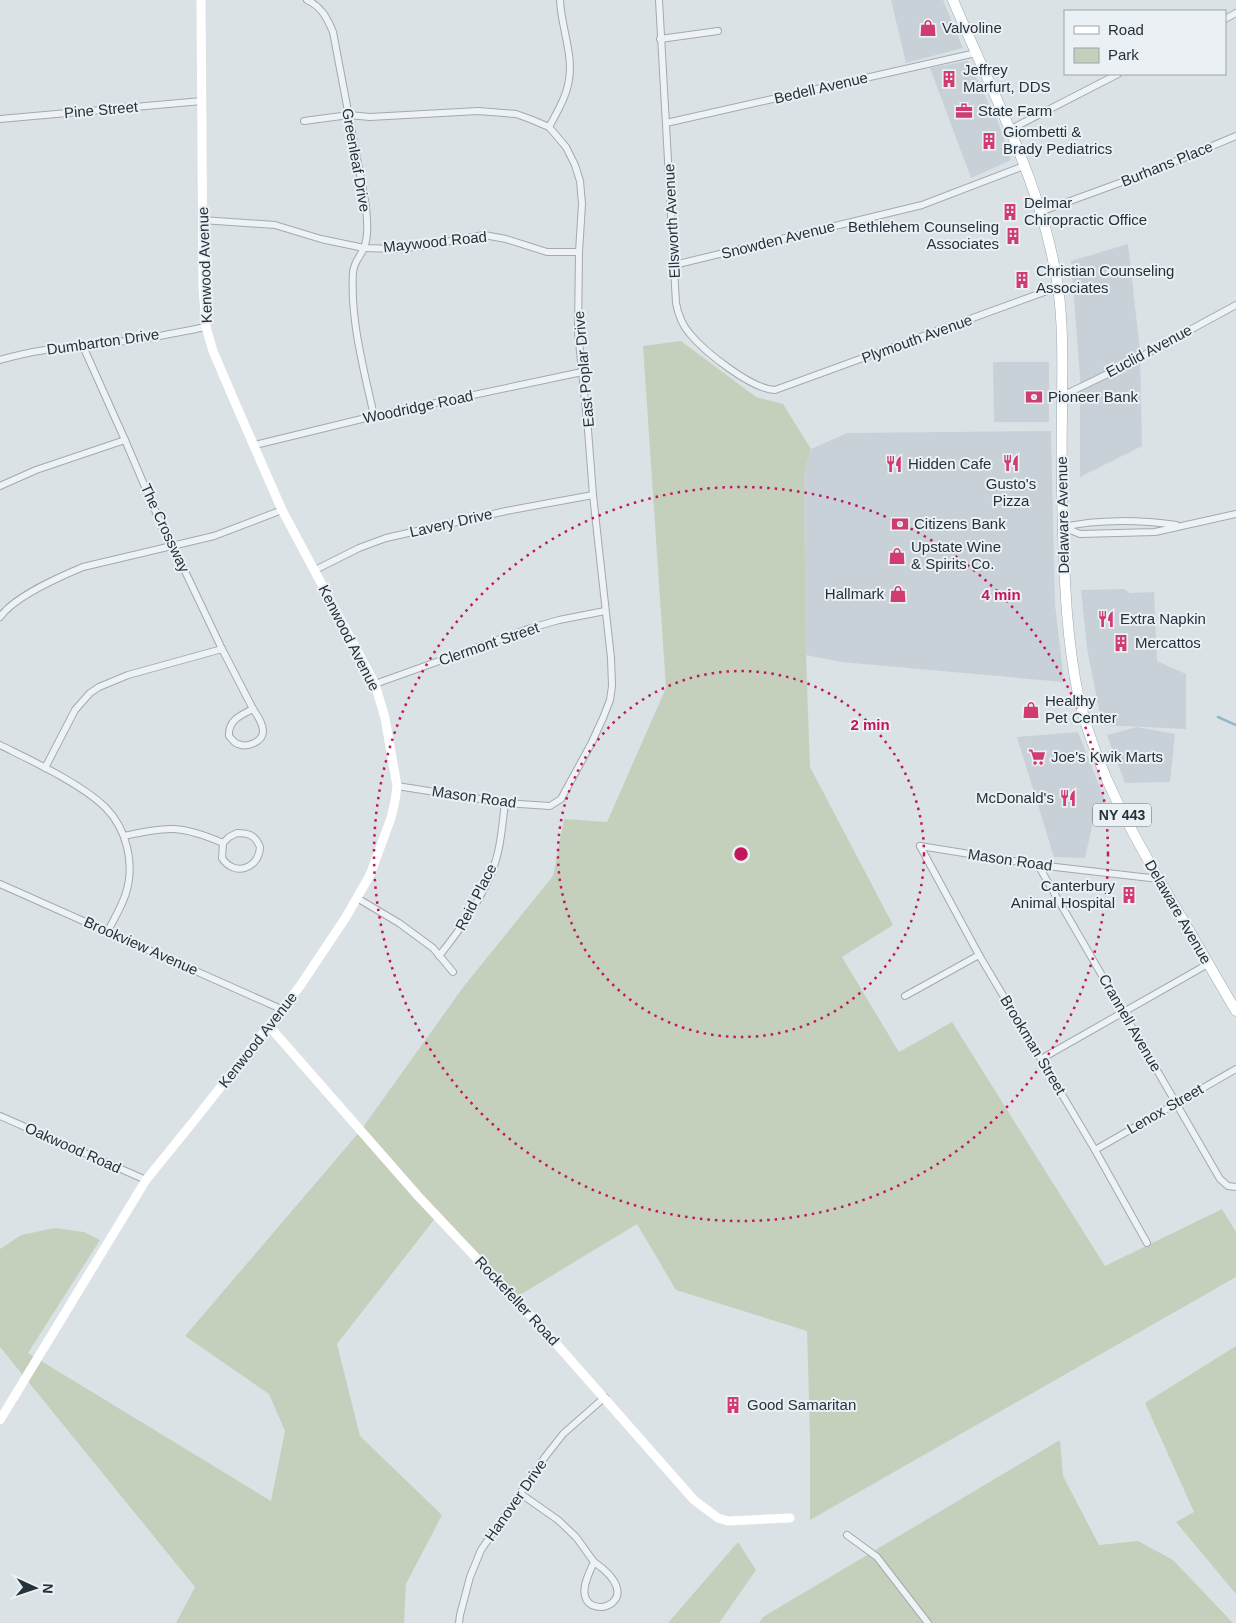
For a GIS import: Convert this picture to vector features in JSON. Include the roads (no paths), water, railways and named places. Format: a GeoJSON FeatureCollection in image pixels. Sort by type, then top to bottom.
{"type":"FeatureCollection","features":[{"type":"Feature","properties":{"kind":"main road","name":"Delaware Avenue"},"geometry":{"type":"LineString","coordinates":[[953,0],[1024,166],[1040,212],[1058,287],[1062,342],[1065,597],[1068,633],[1079,697],[1112,794],[1130,831],[1236,1011]]}},
{"type":"Feature","properties":{"kind":"street","name":"Kenwood Avenue"},"geometry":{"type":"LineString","coordinates":[[0,1420],[146,1180],[300,986],[357,898],[370,875],[388,826],[397,786],[385,718],[375,684],[282,510],[223,375],[206,327],[203,288],[201,0]]}},
{"type":"Feature","properties":{"kind":"street","name":"Greenleaf Drive"},"geometry":{"type":"LineString","coordinates":[[307,0],[315,4],[324,13],[333,32],[366,206],[368,226],[364,248],[356,260],[353,270],[353,295],[363,366],[374,416]]}},
{"type":"Feature","properties":{"kind":"street"},"geometry":{"type":"LineString","coordinates":[[549,127],[562,104],[568,86],[570,71],[569,56],[560,16],[560,0]]}},
{"type":"Feature","properties":{"kind":"street","name":"Ellsworth Avenue"},"geometry":{"type":"LineString","coordinates":[[659,0],[678,315],[689,333],[704,348],[755,385],[767,390],[775,390]]}},
{"type":"Feature","properties":{"kind":"street"},"geometry":{"type":"LineString","coordinates":[[660,39],[718,31]]}},
{"type":"Feature","properties":{"kind":"street","name":"Bedell Avenue"},"geometry":{"type":"LineString","coordinates":[[666,123],[976,53]]}},
{"type":"Feature","properties":{"kind":"street"},"geometry":{"type":"LineString","coordinates":[[1009,130],[1116,75]]}},
{"type":"Feature","properties":{"kind":"street","name":"Pine Street"},"geometry":{"type":"LineString","coordinates":[[0,119],[202,101]]}},
{"type":"Feature","properties":{"kind":"street","name":"East Poplar Drive"},"geometry":{"type":"LineString","coordinates":[[304,121],[349,115],[370,117],[489,111],[516,114],[549,127],[566,147],[576,165],[580,181],[582,204],[578,314],[582,372],[611,658],[612,686],[604,718],[591,744],[561,799],[550,806]]}},
{"type":"Feature","properties":{"kind":"street","name":"Burhans Place"},"geometry":{"type":"LineString","coordinates":[[1040,212],[1155,170],[1236,136]]}},
{"type":"Feature","properties":{"kind":"street","name":"Snowden Avenue"},"geometry":{"type":"LineString","coordinates":[[674,265],[922,205],[1024,166]]}},
{"type":"Feature","properties":{"kind":"street","name":"Maywood Road"},"geometry":{"type":"LineString","coordinates":[[202,220],[275,225],[320,240],[364,248],[395,249],[423,246],[484,235],[506,239],[546,252],[579,252]]}},
{"type":"Feature","properties":{"kind":"street","name":"Plymouth Avenue"},"geometry":{"type":"LineString","coordinates":[[775,390],[1058,287]]}},
{"type":"Feature","properties":{"kind":"street","name":"Euclid Avenue"},"geometry":{"type":"LineString","coordinates":[[1062,396],[1120,368],[1236,305]]}},
{"type":"Feature","properties":{"kind":"street","name":"Dumbarton Drive"},"geometry":{"type":"LineString","coordinates":[[0,360],[16,355],[82,344],[127,341],[206,327]]}},
{"type":"Feature","properties":{"kind":"street","name":"The Crossway"},"geometry":{"type":"LineString","coordinates":[[82,344],[157,516],[222,649],[254,709],[262,725],[262,736],[259,740],[250,745],[237,744],[229,736],[232,722],[254,709]]}},
{"type":"Feature","properties":{"kind":"street","name":"Woodridge Road"},"geometry":{"type":"LineString","coordinates":[[255,445],[374,416],[582,372]]}},
{"type":"Feature","properties":{"kind":"street"},"geometry":{"type":"LineString","coordinates":[[0,486],[36,470],[125,440]]}},
{"type":"Feature","properties":{"kind":"street","name":"Lavery Drive"},"geometry":{"type":"LineString","coordinates":[[315,570],[359,548],[386,538],[506,510],[593,495]]}},
{"type":"Feature","properties":{"kind":"street"},"geometry":{"type":"LineString","coordinates":[[0,615],[25,596],[74,571],[111,560],[214,536],[282,510]]}},
{"type":"Feature","properties":{"kind":"street"},"geometry":{"type":"LineString","coordinates":[[1063,527],[1080,534],[1155,532],[1236,514]]}},
{"type":"Feature","properties":{"kind":"street"},"geometry":{"type":"LineString","coordinates":[[1063,527],[1082,523],[1156,522],[1182,526]]}},
{"type":"Feature","properties":{"kind":"street","name":"Clermont Street"},"geometry":{"type":"LineString","coordinates":[[375,684],[531,628],[558,620],[605,611]]}},
{"type":"Feature","properties":{"kind":"street"},"geometry":{"type":"LineString","coordinates":[[45,768],[75,710],[90,693],[99,687],[128,675],[222,649]]}},
{"type":"Feature","properties":{"kind":"street"},"geometry":{"type":"LineString","coordinates":[[0,745],[84,791],[105,807],[117,822],[124,836],[130,868],[127,891],[108,931]]}},
{"type":"Feature","properties":{"kind":"street","name":"Mason Road"},"geometry":{"type":"LineString","coordinates":[[397,786],[505,803],[550,806]]}},
{"type":"Feature","properties":{"kind":"street","name":"Reid Place"},"geometry":{"type":"LineString","coordinates":[[439,956],[450,944],[474,906],[492,870],[502,829],[505,803]]}},
{"type":"Feature","properties":{"kind":"street"},"geometry":{"type":"LineString","coordinates":[[124,836],[157,828],[180,828],[198,832],[223,843]]}},
{"type":"Feature","properties":{"kind":"street"},"geometry":{"type":"LineString","coordinates":[[237,833],[250,834],[255,837],[260,847],[258,860],[246,867],[235,868],[230,866],[222,858],[223,843],[237,833]]}},
{"type":"Feature","properties":{"kind":"street","name":"Mason Road"},"geometry":{"type":"LineString","coordinates":[[920,846],[1038,865],[1159,879]]}},
{"type":"Feature","properties":{"kind":"street","name":"Brookman Street"},"geometry":{"type":"LineString","coordinates":[[920,846],[979,955],[1095,1150],[1147,1243]]}},
{"type":"Feature","properties":{"kind":"street","name":"Crannell Avenue"},"geometry":{"type":"LineString","coordinates":[[1038,865],[1222,1182],[1228,1186],[1236,1187]]}},
{"type":"Feature","properties":{"kind":"street","name":"Brookview Avenue"},"geometry":{"type":"LineString","coordinates":[[0,884],[282,1009]]}},
{"type":"Feature","properties":{"kind":"street"},"geometry":{"type":"LineString","coordinates":[[357,898],[400,923],[433,948],[453,972]]}},
{"type":"Feature","properties":{"kind":"street"},"geometry":{"type":"LineString","coordinates":[[905,996],[979,955]]}},
{"type":"Feature","properties":{"kind":"street"},"geometry":{"type":"LineString","coordinates":[[1041,1059],[1208,964]]}},
{"type":"Feature","properties":{"kind":"street","name":"Rockefeller Road"},"geometry":{"type":"LineString","coordinates":[[269,1026],[418,1196],[605,1397],[694,1500],[718,1518],[734,1521],[790,1518]]}},
{"type":"Feature","properties":{"kind":"street","name":"Lenox Street"},"geometry":{"type":"LineString","coordinates":[[1095,1150],[1236,1069]]}},
{"type":"Feature","properties":{"kind":"street","name":"Oakwood Road"},"geometry":{"type":"LineString","coordinates":[[0,1116],[146,1180]]}},
{"type":"Feature","properties":{"kind":"street","name":"Hanover Drive"},"geometry":{"type":"LineString","coordinates":[[459,1623],[470,1577],[481,1550],[563,1434],[605,1397]]}},
{"type":"Feature","properties":{"kind":"street"},"geometry":{"type":"LineString","coordinates":[[521,1494],[558,1520],[576,1536],[594,1562],[608,1572],[617,1587],[618,1596],[614,1603],[607,1606],[594,1606],[588,1603],[584,1594],[594,1562]]}},
{"type":"Feature","properties":{"kind":"street"},"geometry":{"type":"LineString","coordinates":[[847,1535],[877,1557],[928,1623]]}},
{"type":"Feature","properties":{"kind":"waterway"},"geometry":{"type":"LineString","coordinates":[[1218,717],[1236,725]]}},
{"type":"Feature","properties":{"kind":"place","name":"Valvoline"},"geometry":{"type":"Point","coordinates":[928,28]}},
{"type":"Feature","properties":{"kind":"place","name":"Jeffrey Marfurt, DDS"},"geometry":{"type":"Point","coordinates":[949,79]}},
{"type":"Feature","properties":{"kind":"place","name":"State Farm"},"geometry":{"type":"Point","coordinates":[964,111]}},
{"type":"Feature","properties":{"kind":"place","name":"Giombetti & Brady Pediatrics"},"geometry":{"type":"Point","coordinates":[989,141]}},
{"type":"Feature","properties":{"kind":"place","name":"Delmar Chiropractic Office"},"geometry":{"type":"Point","coordinates":[1010,212]}},
{"type":"Feature","properties":{"kind":"place","name":"Bethlehem Counseling Associates"},"geometry":{"type":"Point","coordinates":[1013,236]}},
{"type":"Feature","properties":{"kind":"place","name":"Christian Counseling Associates"},"geometry":{"type":"Point","coordinates":[1022,280]}},
{"type":"Feature","properties":{"kind":"place","name":"Pioneer Bank"},"geometry":{"type":"Point","coordinates":[1034,397]}},
{"type":"Feature","properties":{"kind":"place","name":"Gusto's Pizza"},"geometry":{"type":"Point","coordinates":[1011,463]}},
{"type":"Feature","properties":{"kind":"place","name":"Hidden Cafe"},"geometry":{"type":"Point","coordinates":[894,464]}},
{"type":"Feature","properties":{"kind":"place","name":"Citizens Bank"},"geometry":{"type":"Point","coordinates":[900,524]}},
{"type":"Feature","properties":{"kind":"place","name":"Upstate Wine & Spirits Co."},"geometry":{"type":"Point","coordinates":[897,556]}},
{"type":"Feature","properties":{"kind":"place","name":"Hallmark"},"geometry":{"type":"Point","coordinates":[898,594]}},
{"type":"Feature","properties":{"kind":"place","name":"Extra Napkin"},"geometry":{"type":"Point","coordinates":[1106,619]}},
{"type":"Feature","properties":{"kind":"place","name":"Mercattos"},"geometry":{"type":"Point","coordinates":[1121,643]}},
{"type":"Feature","properties":{"kind":"place","name":"Healthy Pet Center"},"geometry":{"type":"Point","coordinates":[1031,710]}},
{"type":"Feature","properties":{"kind":"place","name":"Joe's Kwik Marts"},"geometry":{"type":"Point","coordinates":[1037,757]}},
{"type":"Feature","properties":{"kind":"place","name":"McDonald's"},"geometry":{"type":"Point","coordinates":[1068,798]}},
{"type":"Feature","properties":{"kind":"place","name":"Canterbury Animal Hospital"},"geometry":{"type":"Point","coordinates":[1129,895]}},
{"type":"Feature","properties":{"kind":"place","name":"Good Samaritan"},"geometry":{"type":"Point","coordinates":[733,1405]}}]}
